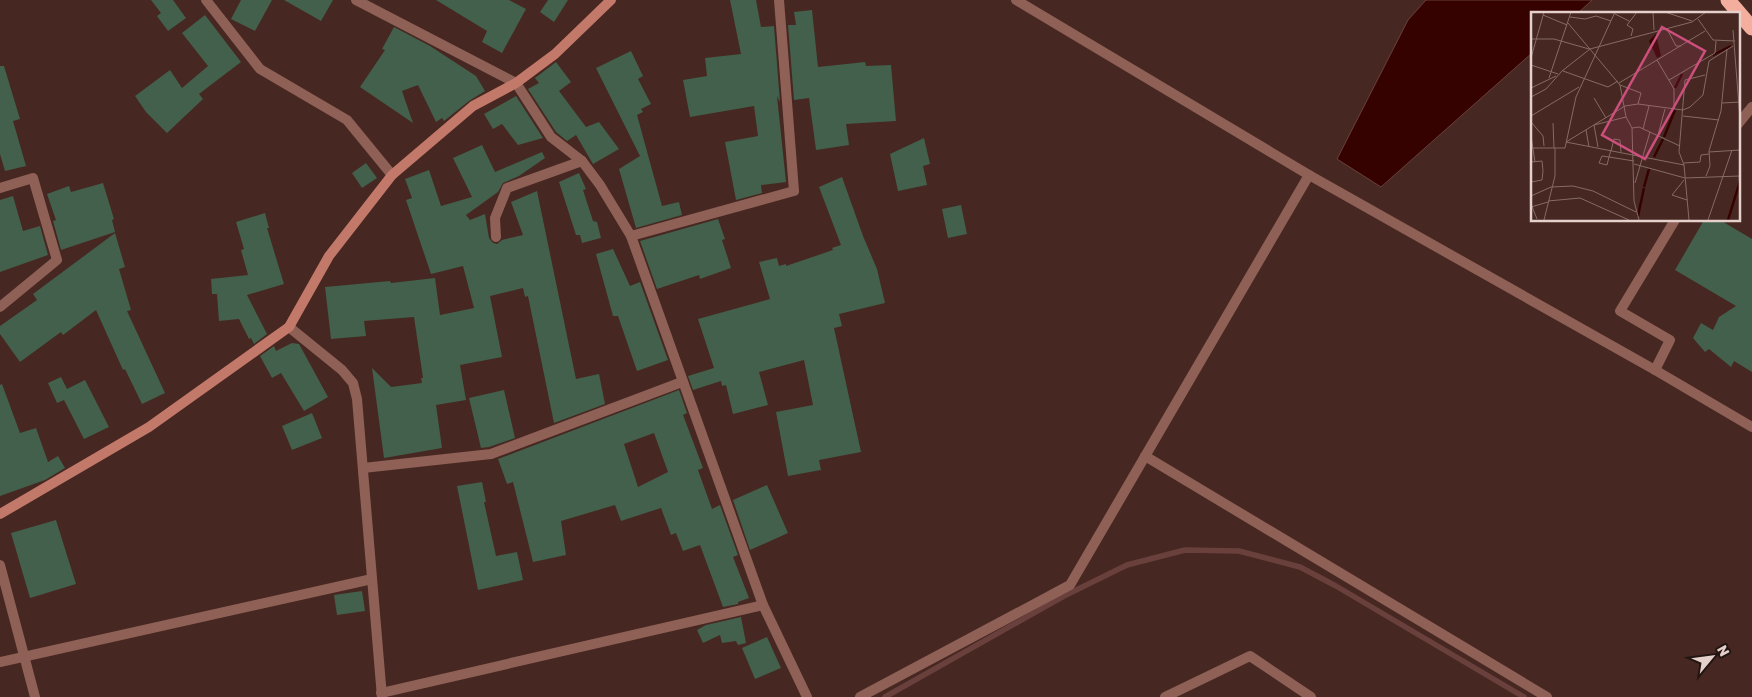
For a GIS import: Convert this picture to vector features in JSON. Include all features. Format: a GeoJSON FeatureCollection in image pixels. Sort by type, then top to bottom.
{"type":"FeatureCollection","features":[{"type":"Feature","properties":{"kind":"highway"},"geometry":{"type":"LineString","coordinates":[[1728,0],[1738,12]]}},
{"type":"Feature","properties":{"kind":"highway"},"geometry":{"type":"LineString","coordinates":[[1740,14],[1752,28]]}},
{"type":"Feature","properties":{"kind":"street"},"geometry":{"type":"LineString","coordinates":[[206,0],[260,69],[347,120],[392,175]]}},
{"type":"Feature","properties":{"kind":"street"},"geometry":{"type":"LineString","coordinates":[[356,0],[516,83],[551,137],[582,161],[600,185],[631,236],[763,605],[807,697]]}},
{"type":"Feature","properties":{"kind":"street"},"geometry":{"type":"LineString","coordinates":[[0,514],[149,427],[289,327],[330,256],[392,175],[473,106],[516,83],[554,54],[611,0]]}},
{"type":"Feature","properties":{"kind":"street"},"geometry":{"type":"LineString","coordinates":[[631,236],[794,191],[779,0]]}},
{"type":"Feature","properties":{"kind":"street"},"geometry":{"type":"LineString","coordinates":[[1016,0],[1310,176],[1655,370],[1752,427]]}},
{"type":"Feature","properties":{"kind":"street"},"geometry":{"type":"LineString","coordinates":[[1740,121],[1752,106]]}},
{"type":"Feature","properties":{"kind":"street"},"geometry":{"type":"LineString","coordinates":[[496,237],[494,218],[507,188],[582,161]]}},
{"type":"Feature","properties":{"kind":"street"},"geometry":{"type":"LineString","coordinates":[[860,697],[1070,585],[1310,176]]}},
{"type":"Feature","properties":{"kind":"street"},"geometry":{"type":"LineString","coordinates":[[0,188],[33,178],[57,260],[0,306]]}},
{"type":"Feature","properties":{"kind":"street"},"geometry":{"type":"LineString","coordinates":[[1655,370],[1670,340],[1620,311],[1674,221]]}},
{"type":"Feature","properties":{"kind":"street"},"geometry":{"type":"LineString","coordinates":[[289,327],[342,370],[353,383],[357,399],[382,695],[763,605]]}},
{"type":"Feature","properties":{"kind":"street"},"geometry":{"type":"LineString","coordinates":[[363,468],[491,454],[682,382]]}},
{"type":"Feature","properties":{"kind":"street"},"geometry":{"type":"LineString","coordinates":[[1145,456],[1547,697]]}},
{"type":"Feature","properties":{"kind":"street"},"geometry":{"type":"LineString","coordinates":[[0,565],[34,697]]}},
{"type":"Feature","properties":{"kind":"street"},"geometry":{"type":"LineString","coordinates":[[0,662],[372,579]]}},
{"type":"Feature","properties":{"kind":"street"},"geometry":{"type":"LineString","coordinates":[[1165,697],[1250,656],[1311,697]]}},
{"type":"Feature","properties":{"kind":"shaded area"},"geometry":{"type":"Polygon","coordinates":[[[1426,0],[1592,0],[1579,12],[1531,12],[1531,54],[1381,187],[1337,159],[1408,20],[1426,0]]]}},
{"type":"Feature","properties":{"kind":"building"},"geometry":{"type":"Polygon","coordinates":[[[151,0],[173,0],[186,18],[168,31],[157,16],[161,13],[151,0]]]}},
{"type":"Feature","properties":{"kind":"building"},"geometry":{"type":"Polygon","coordinates":[[[241,0],[272,0],[255,31],[231,19],[241,0]]]}},
{"type":"Feature","properties":{"kind":"building"},"geometry":{"type":"Polygon","coordinates":[[[284,0],[333,0],[321,21],[284,0]]]}},
{"type":"Feature","properties":{"kind":"building"},"geometry":{"type":"Polygon","coordinates":[[[436,0],[509,0],[526,9],[502,53],[482,42],[487,31],[436,0]]]}},
{"type":"Feature","properties":{"kind":"building"},"geometry":{"type":"Polygon","coordinates":[[[548,0],[568,0],[554,22],[540,12],[548,0]]]}},
{"type":"Feature","properties":{"kind":"building"},"geometry":{"type":"Polygon","coordinates":[[[730,0],[756,0],[761,27],[774,26],[780,102],[777,96],[786,182],[761,185],[762,193],[736,200],[725,142],[758,136],[754,106],[690,117],[683,80],[707,76],[705,58],[741,54],[730,0]]]}},
{"type":"Feature","properties":{"kind":"building"},"geometry":{"type":"Polygon","coordinates":[[[812,10],[818,67],[865,62],[866,66],[891,65],[896,121],[846,124],[849,145],[816,150],[809,98],[794,100],[788,25],[796,25],[794,12],[812,10]]]}},
{"type":"Feature","properties":{"kind":"building"},"geometry":{"type":"Polygon","coordinates":[[[205,15],[241,62],[199,94],[203,99],[167,133],[146,112],[135,96],[170,70],[182,88],[208,66],[182,33],[205,15]]]}},
{"type":"Feature","properties":{"kind":"building"},"geometry":{"type":"Polygon","coordinates":[[[394,27],[430,46],[476,76],[485,91],[444,121],[442,118],[436,122],[418,85],[402,91],[413,123],[360,87],[385,50],[382,49],[394,27]]]}},
{"type":"Feature","properties":{"kind":"building"},"geometry":{"type":"Polygon","coordinates":[[[631,51],[643,76],[638,79],[651,104],[641,109],[643,112],[637,115],[662,206],[679,202],[682,215],[636,228],[619,169],[640,156],[596,68],[631,51]]]}},
{"type":"Feature","properties":{"kind":"building"},"geometry":{"type":"Polygon","coordinates":[[[556,62],[571,82],[559,91],[586,127],[599,122],[619,149],[593,164],[576,135],[567,141],[556,132],[528,89],[539,83],[535,78],[556,62]]]}},
{"type":"Feature","properties":{"kind":"building"},"geometry":{"type":"Polygon","coordinates":[[[0,66],[4,66],[20,119],[13,121],[26,166],[5,171],[0,154],[0,66]]]}},
{"type":"Feature","properties":{"kind":"building"},"geometry":{"type":"Polygon","coordinates":[[[516,96],[543,138],[518,145],[502,124],[493,129],[484,114],[516,96]]]}},
{"type":"Feature","properties":{"kind":"building"},"geometry":{"type":"Polygon","coordinates":[[[924,138],[930,164],[923,166],[927,185],[898,191],[890,154],[924,138]]]}},
{"type":"Feature","properties":{"kind":"building"},"geometry":{"type":"Polygon","coordinates":[[[482,145],[495,172],[542,152],[545,158],[519,176],[503,183],[498,192],[466,215],[470,220],[485,214],[489,238],[493,243],[497,244],[502,240],[523,235],[511,202],[537,191],[576,379],[599,374],[605,404],[554,423],[528,296],[525,297],[523,288],[490,296],[502,357],[460,365],[466,400],[436,405],[442,448],[384,458],[372,368],[391,387],[422,383],[421,378],[423,378],[414,317],[364,321],[366,336],[331,339],[325,287],[435,278],[440,315],[474,308],[463,266],[431,274],[406,200],[412,198],[405,179],[429,170],[441,206],[472,197],[453,158],[482,145]]]}},
{"type":"Feature","properties":{"kind":"building"},"geometry":{"type":"Polygon","coordinates":[[[366,163],[377,178],[362,188],[352,173],[366,163]]]}},
{"type":"Feature","properties":{"kind":"building"},"geometry":{"type":"Polygon","coordinates":[[[579,173],[586,189],[583,190],[593,221],[597,222],[601,238],[582,243],[580,235],[576,235],[559,182],[579,173]]]}},
{"type":"Feature","properties":{"kind":"building"},"geometry":{"type":"Polygon","coordinates":[[[842,177],[877,269],[885,303],[839,314],[842,326],[834,328],[861,452],[819,460],[821,470],[788,476],[776,412],[813,405],[804,360],[759,372],[768,405],[733,414],[726,385],[722,386],[721,381],[693,390],[688,376],[714,368],[698,319],[770,299],[759,262],[777,258],[779,266],[786,264],[786,266],[833,250],[832,248],[841,245],[819,187],[842,177]]]}},
{"type":"Feature","properties":{"kind":"building"},"geometry":{"type":"Polygon","coordinates":[[[103,183],[114,219],[112,220],[115,232],[61,250],[53,221],[56,220],[47,194],[69,186],[71,192],[103,183]]]}},
{"type":"Feature","properties":{"kind":"building"},"geometry":{"type":"Polygon","coordinates":[[[13,196],[23,231],[40,226],[48,255],[0,272],[0,200],[13,196]]]}},
{"type":"Feature","properties":{"kind":"building"},"geometry":{"type":"Polygon","coordinates":[[[961,205],[967,234],[948,238],[942,209],[961,205]]]}},
{"type":"Feature","properties":{"kind":"building"},"geometry":{"type":"Polygon","coordinates":[[[265,213],[269,228],[267,228],[284,284],[247,295],[267,334],[254,344],[251,338],[249,339],[239,319],[219,321],[217,294],[212,294],[211,279],[248,275],[241,250],[244,249],[236,222],[265,213]]]}},
{"type":"Feature","properties":{"kind":"building"},"geometry":{"type":"Polygon","coordinates":[[[718,219],[725,239],[722,240],[731,268],[700,279],[699,275],[657,289],[640,241],[718,219]]]}},
{"type":"Feature","properties":{"kind":"building"},"geometry":{"type":"Polygon","coordinates":[[[1703,221],[1722,221],[1752,239],[1752,372],[1734,361],[1731,367],[1709,349],[1705,352],[1693,338],[1701,323],[1713,330],[1719,317],[1736,306],[1675,270],[1703,221]]]}},
{"type":"Feature","properties":{"kind":"building"},"geometry":{"type":"Polygon","coordinates":[[[115,233],[125,267],[119,269],[131,310],[127,311],[165,393],[142,404],[125,369],[123,370],[96,310],[63,335],[61,332],[20,362],[0,334],[0,326],[37,300],[33,294],[115,233]]]}},
{"type":"Feature","properties":{"kind":"building"},"geometry":{"type":"Polygon","coordinates":[[[613,249],[630,286],[640,282],[668,360],[637,371],[618,316],[613,316],[596,254],[613,249]]]}},
{"type":"Feature","properties":{"kind":"building"},"geometry":{"type":"Polygon","coordinates":[[[292,343],[299,344],[328,397],[304,411],[281,373],[272,378],[260,356],[274,346],[276,351],[292,343]]]}},
{"type":"Feature","properties":{"kind":"building"},"geometry":{"type":"Polygon","coordinates":[[[61,377],[67,389],[85,380],[109,427],[84,439],[64,400],[57,403],[48,383],[61,377]]]}},
{"type":"Feature","properties":{"kind":"building"},"geometry":{"type":"Polygon","coordinates":[[[2,384],[20,433],[36,428],[48,462],[58,456],[65,468],[45,480],[0,496],[0,385],[2,384]]]}},
{"type":"Feature","properties":{"kind":"building"},"geometry":{"type":"Polygon","coordinates":[[[504,390],[515,438],[481,448],[469,398],[504,390]]]}},
{"type":"Feature","properties":{"kind":"building"},"geometry":{"type":"Polygon","coordinates":[[[679,390],[687,413],[683,415],[703,468],[698,470],[712,509],[720,505],[738,555],[733,557],[749,598],[738,602],[738,604],[723,607],[700,545],[683,551],[676,533],[671,535],[661,508],[621,521],[615,505],[561,521],[566,555],[533,562],[513,482],[507,484],[498,459],[679,390]],[[654,433],[624,444],[638,487],[668,472],[654,433]]]}},
{"type":"Feature","properties":{"kind":"building"},"geometry":{"type":"Polygon","coordinates":[[[312,413],[322,438],[292,450],[282,426],[312,413]]]}},
{"type":"Feature","properties":{"kind":"building"},"geometry":{"type":"Polygon","coordinates":[[[482,482],[486,502],[484,502],[496,556],[517,552],[523,580],[478,590],[457,486],[482,482]]]}},
{"type":"Feature","properties":{"kind":"building"},"geometry":{"type":"Polygon","coordinates":[[[767,485],[788,533],[750,550],[733,500],[767,485]]]}},
{"type":"Feature","properties":{"kind":"building"},"geometry":{"type":"Polygon","coordinates":[[[56,520],[76,584],[30,598],[11,533],[56,520]]]}},
{"type":"Feature","properties":{"kind":"building"},"geometry":{"type":"Polygon","coordinates":[[[362,591],[365,611],[337,615],[334,595],[362,591]]]}},
{"type":"Feature","properties":{"kind":"building"},"geometry":{"type":"Polygon","coordinates":[[[741,617],[746,643],[738,645],[736,641],[722,643],[720,635],[703,643],[697,630],[706,625],[741,617]]]}},
{"type":"Feature","properties":{"kind":"building"},"geometry":{"type":"Polygon","coordinates":[[[767,637],[781,668],[755,679],[742,648],[767,637]]]}},
{"type":"Feature","properties":{"kind":"waterway"},"geometry":{"type":"LineString","coordinates":[[885,697],[1064,596],[1127,565],[1185,550],[1239,551],[1300,567],[1336,586],[1524,697]]}}]}
